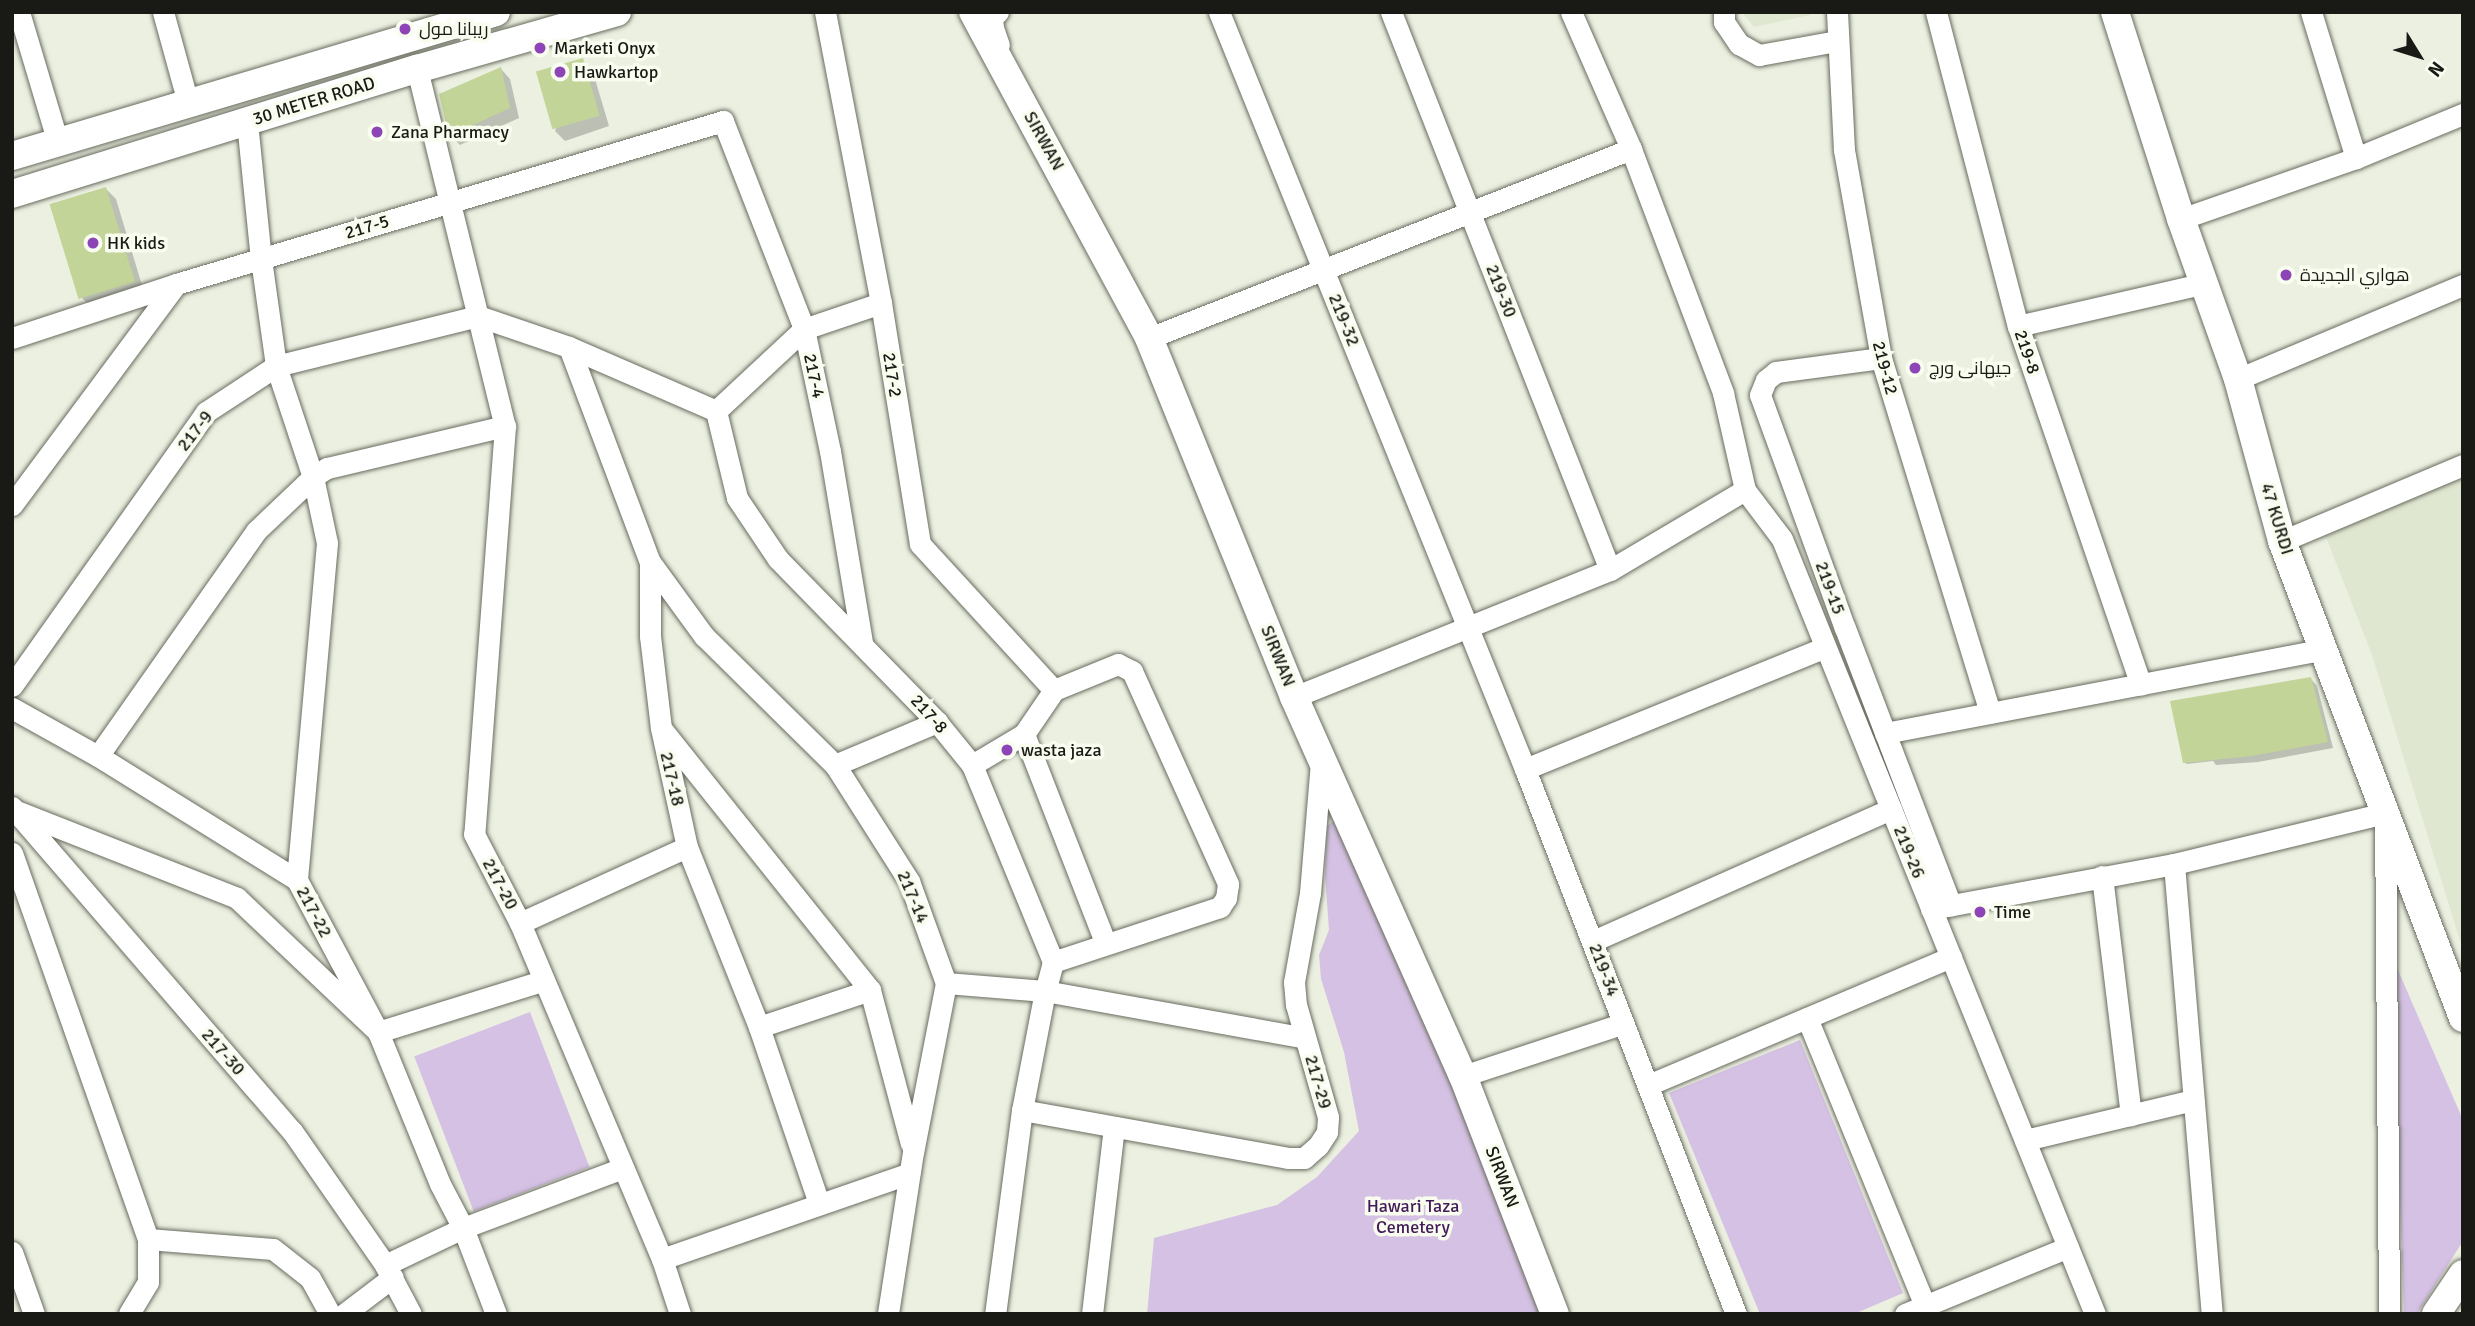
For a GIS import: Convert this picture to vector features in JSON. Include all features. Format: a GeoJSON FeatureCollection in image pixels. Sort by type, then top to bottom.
{"type":"FeatureCollection","features":[{"type":"Feature","properties":{"kind":"main road","name":"30 METER ROAD"},"geometry":{"type":"LineString","coordinates":[[12,156],[496,12]]}},
{"type":"Feature","properties":{"kind":"main road","name":"30 METER ROAD"},"geometry":{"type":"LineString","coordinates":[[12,194],[417,69],[617,12]]}},
{"type":"Feature","properties":{"kind":"main road","name":"SIRWAN"},"geometry":{"type":"LineString","coordinates":[[973,12],[1149,338],[1294,696],[1463,1076],[1555,1314]]}},
{"type":"Feature","properties":{"kind":"main road","name":"47 KURDI"},"geometry":{"type":"LineString","coordinates":[[2115,12],[2181,219],[2238,379],[2282,541],[2463,1018]]}},
{"type":"Feature","properties":{"kind":"main road"},"geometry":{"type":"LineString","coordinates":[[2436,1314],[2463,1274]]}},
{"type":"Feature","properties":{"kind":"street"},"geometry":{"type":"LineString","coordinates":[[19,12],[58,143]]}},
{"type":"Feature","properties":{"kind":"street"},"geometry":{"type":"LineString","coordinates":[[163,12],[188,103]]}},
{"type":"Feature","properties":{"kind":"street","name":"217-2"},"geometry":{"type":"LineString","coordinates":[[825,12],[881,303],[920,544],[1054,690]]}},
{"type":"Feature","properties":{"kind":"street"},"geometry":{"type":"LineString","coordinates":[[998,12],[992,17],[993,28],[1016,89]]}},
{"type":"Feature","properties":{"kind":"street","name":"219-32"},"geometry":{"type":"LineString","coordinates":[[1219,12],[1468,627]]}},
{"type":"Feature","properties":{"kind":"street","name":"219-30"},"geometry":{"type":"LineString","coordinates":[[1391,12],[1610,570]]}},
{"type":"Feature","properties":{"kind":"street","name":"219-26"},"geometry":{"type":"LineString","coordinates":[[1571,12],[1631,149],[1723,393],[1745,490],[1782,539],[1891,809],[1941,907],[1951,957],[2095,1314]]}},
{"type":"Feature","properties":{"kind":"street"},"geometry":{"type":"LineString","coordinates":[[1724,12],[1724,22],[1739,44],[1759,55],[1837,41]]}},
{"type":"Feature","properties":{"kind":"street","name":"219-12"},"geometry":{"type":"LineString","coordinates":[[1837,12],[1844,149],[1881,358],[1990,713]]}},
{"type":"Feature","properties":{"kind":"street","name":"219-8"},"geometry":{"type":"LineString","coordinates":[[1936,12],[2018,326],[2141,685]]}},
{"type":"Feature","properties":{"kind":"street"},"geometry":{"type":"LineString","coordinates":[[2311,12],[2356,158]]}},
{"type":"Feature","properties":{"kind":"street","name":"217-20"},"geometry":{"type":"LineString","coordinates":[[417,69],[505,426],[474,834],[520,923],[542,981],[662,1259],[680,1314]]}},
{"type":"Feature","properties":{"kind":"street"},"geometry":{"type":"LineString","coordinates":[[2181,219],[2356,158],[2463,114]]}},
{"type":"Feature","properties":{"kind":"street","name":"217-5"},"geometry":{"type":"LineString","coordinates":[[12,338],[176,284],[723,121]]}},
{"type":"Feature","properties":{"kind":"street","name":"217-4"},"geometry":{"type":"LineString","coordinates":[[723,121],[804,329],[830,451],[862,643]]}},
{"type":"Feature","properties":{"kind":"street","name":"217-22"},"geometry":{"type":"LineString","coordinates":[[247,122],[261,259],[276,366],[313,477],[327,543],[297,880],[378,1032],[440,1184],[463,1227],[496,1314]]}},
{"type":"Feature","properties":{"kind":"street"},"geometry":{"type":"LineString","coordinates":[[1149,338],[1631,149]]}},
{"type":"Feature","properties":{"kind":"street"},"geometry":{"type":"LineString","coordinates":[[2018,326],[2205,283]]}},
{"type":"Feature","properties":{"kind":"street"},"geometry":{"type":"LineString","coordinates":[[12,505],[176,284]]}},
{"type":"Feature","properties":{"kind":"street"},"geometry":{"type":"LineString","coordinates":[[2238,379],[2463,285]]}},
{"type":"Feature","properties":{"kind":"street"},"geometry":{"type":"LineString","coordinates":[[478,316],[569,347],[716,411],[804,329],[881,303]]}},
{"type":"Feature","properties":{"kind":"street","name":"217-9"},"geometry":{"type":"LineString","coordinates":[[12,686],[206,412],[276,366],[478,316]]}},
{"type":"Feature","properties":{"kind":"street","name":"217-18"},"geometry":{"type":"LineString","coordinates":[[569,347],[650,562],[650,636],[661,728],[687,847],[759,1027],[819,1203]]}},
{"type":"Feature","properties":{"kind":"street","name":"219-15"},"geometry":{"type":"LineString","coordinates":[[1881,358],[1776,372],[1766,380],[1760,395],[1885,733],[1941,907]]}},
{"type":"Feature","properties":{"kind":"street","name":"217-8"},"geometry":{"type":"LineString","coordinates":[[716,411],[737,498],[778,559],[937,722],[972,765],[1053,962]]}},
{"type":"Feature","properties":{"kind":"street"},"geometry":{"type":"LineString","coordinates":[[98,756],[256,531],[313,477],[327,468],[505,426]]}},
{"type":"Feature","properties":{"kind":"street"},"geometry":{"type":"LineString","coordinates":[[2282,541],[2463,465]]}},
{"type":"Feature","properties":{"kind":"street"},"geometry":{"type":"LineString","coordinates":[[1294,696],[1610,570],[1745,490]]}},
{"type":"Feature","properties":{"kind":"street","name":"217-14"},"geometry":{"type":"LineString","coordinates":[[650,562],[704,636],[835,765],[909,881],[946,983]]}},
{"type":"Feature","properties":{"kind":"street","name":"219-34"},"geometry":{"type":"LineString","coordinates":[[1468,627],[1593,941],[1736,1314]]}},
{"type":"Feature","properties":{"kind":"street"},"geometry":{"type":"LineString","coordinates":[[1525,769],[1825,647]]}},
{"type":"Feature","properties":{"kind":"street"},"geometry":{"type":"LineString","coordinates":[[1885,733],[2322,650]]}},
{"type":"Feature","properties":{"kind":"street"},"geometry":{"type":"LineString","coordinates":[[972,765],[1024,734],[1054,690],[1105,667],[1118,664],[1132,671],[1228,884],[1226,898],[1220,907],[1053,962],[1022,1110],[995,1314]]}},
{"type":"Feature","properties":{"kind":"street"},"geometry":{"type":"LineString","coordinates":[[12,708],[98,756],[297,880]]}},
{"type":"Feature","properties":{"kind":"street"},"geometry":{"type":"LineString","coordinates":[[835,765],[937,722]]}},
{"type":"Feature","properties":{"kind":"street"},"geometry":{"type":"LineString","coordinates":[[661,728],[870,990],[914,1152]]}},
{"type":"Feature","properties":{"kind":"street"},"geometry":{"type":"LineString","coordinates":[[1024,734],[1106,944]]}},
{"type":"Feature","properties":{"kind":"street","name":"217-29"},"geometry":{"type":"LineString","coordinates":[[1022,1110],[1288,1158],[1304,1157],[1318,1146],[1327,1132],[1328,1117],[1296,1005],[1294,982],[1310,893],[1321,758]]}},
{"type":"Feature","properties":{"kind":"street"},"geometry":{"type":"LineString","coordinates":[[1593,941],[1891,809]]}},
{"type":"Feature","properties":{"kind":"street"},"geometry":{"type":"LineString","coordinates":[[13,810],[237,898],[378,1032],[542,981]]}},
{"type":"Feature","properties":{"kind":"street","name":"217-30"},"geometry":{"type":"LineString","coordinates":[[13,810],[292,1131],[389,1271],[411,1314]]}},
{"type":"Feature","properties":{"kind":"street"},"geometry":{"type":"LineString","coordinates":[[1941,907],[2174,864],[2385,813],[2389,1314]]}},
{"type":"Feature","properties":{"kind":"street"},"geometry":{"type":"LineString","coordinates":[[520,923],[687,847]]}},
{"type":"Feature","properties":{"kind":"street"},"geometry":{"type":"LineString","coordinates":[[12,853],[148,1239],[148,1282],[129,1314]]}},
{"type":"Feature","properties":{"kind":"street"},"geometry":{"type":"LineString","coordinates":[[2174,864],[2212,1314]]}},
{"type":"Feature","properties":{"kind":"street"},"geometry":{"type":"LineString","coordinates":[[2102,876],[2132,1115]]}},
{"type":"Feature","properties":{"kind":"street"},"geometry":{"type":"LineString","coordinates":[[1648,1085],[1951,957]]}},
{"type":"Feature","properties":{"kind":"street"},"geometry":{"type":"LineString","coordinates":[[888,1314],[910,1173],[946,983],[1045,991],[1305,1038]]}},
{"type":"Feature","properties":{"kind":"street"},"geometry":{"type":"LineString","coordinates":[[759,1027],[870,990]]}},
{"type":"Feature","properties":{"kind":"street"},"geometry":{"type":"LineString","coordinates":[[1807,1018],[1925,1306]]}},
{"type":"Feature","properties":{"kind":"street"},"geometry":{"type":"LineString","coordinates":[[1463,1076],[1624,1023]]}},
{"type":"Feature","properties":{"kind":"street"},"geometry":{"type":"LineString","coordinates":[[2025,1140],[2193,1100]]}},
{"type":"Feature","properties":{"kind":"street"},"geometry":{"type":"LineString","coordinates":[[1092,1314],[1114,1127]]}},
{"type":"Feature","properties":{"kind":"street"},"geometry":{"type":"LineString","coordinates":[[344,1314],[389,1271],[463,1227],[623,1168]]}},
{"type":"Feature","properties":{"kind":"street"},"geometry":{"type":"LineString","coordinates":[[662,1259],[910,1173]]}},
{"type":"Feature","properties":{"kind":"street"},"geometry":{"type":"LineString","coordinates":[[148,1239],[273,1249],[310,1278],[330,1314]]}},
{"type":"Feature","properties":{"kind":"street"},"geometry":{"type":"LineString","coordinates":[[1905,1314],[2068,1247]]}},
{"type":"Feature","properties":{"kind":"street"},"geometry":{"type":"LineString","coordinates":[[13,1257],[34,1314]]}},
{"type":"Feature","properties":{"kind":"shaded area"},"geometry":{"type":"Polygon","coordinates":[[[1742,12],[1811,12],[1810,15],[1754,27],[1742,12]]]}},
{"type":"Feature","properties":{"kind":"shaded area"},"geometry":{"type":"Polygon","coordinates":[[[2463,478],[2463,940],[2460,941],[2372,655],[2324,532],[2463,478]]]}},
{"type":"Feature","properties":{"kind":"green space","name":"Hawari Taza Cemetery"},"geometry":{"type":"Polygon","coordinates":[[[1342,814],[1559,1314],[1147,1314],[1154,1238],[1277,1205],[1317,1177],[1359,1131],[1344,1052],[1321,979],[1319,955],[1329,930],[1325,875],[1327,826],[1342,814]]]}},
{"type":"Feature","properties":{"kind":"green space"},"geometry":{"type":"Polygon","coordinates":[[[2391,954],[2463,1120],[2463,1241],[2417,1314],[2404,1314],[2391,954]]]}},
{"type":"Feature","properties":{"kind":"green space"},"geometry":{"type":"Polygon","coordinates":[[[530,1012],[589,1167],[474,1211],[414,1056],[530,1012]]]}},
{"type":"Feature","properties":{"kind":"green space"},"geometry":{"type":"Polygon","coordinates":[[[1800,1040],[1903,1293],[1854,1314],[1760,1314],[1669,1093],[1800,1040]]]}},
{"type":"Feature","properties":{"kind":"building"},"geometry":{"type":"Polygon","coordinates":[[[583,58],[600,116],[552,129],[536,72],[583,58]]]}},
{"type":"Feature","properties":{"kind":"building"},"geometry":{"type":"Polygon","coordinates":[[[501,67],[510,108],[449,136],[439,94],[501,67]]]}},
{"type":"Feature","properties":{"kind":"building","name":"HK kids"},"geometry":{"type":"Polygon","coordinates":[[[106,187],[135,282],[79,299],[50,204],[106,187]]]}},
{"type":"Feature","properties":{"kind":"building"},"geometry":{"type":"Polygon","coordinates":[[[2311,677],[2328,742],[2251,756],[2183,763],[2170,701],[2311,677]]]}},
{"type":"Feature","properties":{"kind":"place","name":"ريبانا مول"},"geometry":{"type":"Point","coordinates":[405,29]}},
{"type":"Feature","properties":{"kind":"place","name":"Marketi Onyx"},"geometry":{"type":"Point","coordinates":[540,48]}},
{"type":"Feature","properties":{"kind":"place","name":"Hawkartop"},"geometry":{"type":"Point","coordinates":[560,72]}},
{"type":"Feature","properties":{"kind":"place","name":"Zana Pharmacy"},"geometry":{"type":"Point","coordinates":[377,132]}},
{"type":"Feature","properties":{"kind":"place","name":"HK kids"},"geometry":{"type":"Point","coordinates":[93,243]}},
{"type":"Feature","properties":{"kind":"place","name":"هواري الجديدة"},"geometry":{"type":"Point","coordinates":[2286,275]}},
{"type":"Feature","properties":{"kind":"place","name":"جیهانی ورچ"},"geometry":{"type":"Point","coordinates":[1915,368]}},
{"type":"Feature","properties":{"kind":"place","name":"wasta jaza"},"geometry":{"type":"Point","coordinates":[1007,750]}},
{"type":"Feature","properties":{"kind":"place","name":"Time"},"geometry":{"type":"Point","coordinates":[1980,912]}}]}
